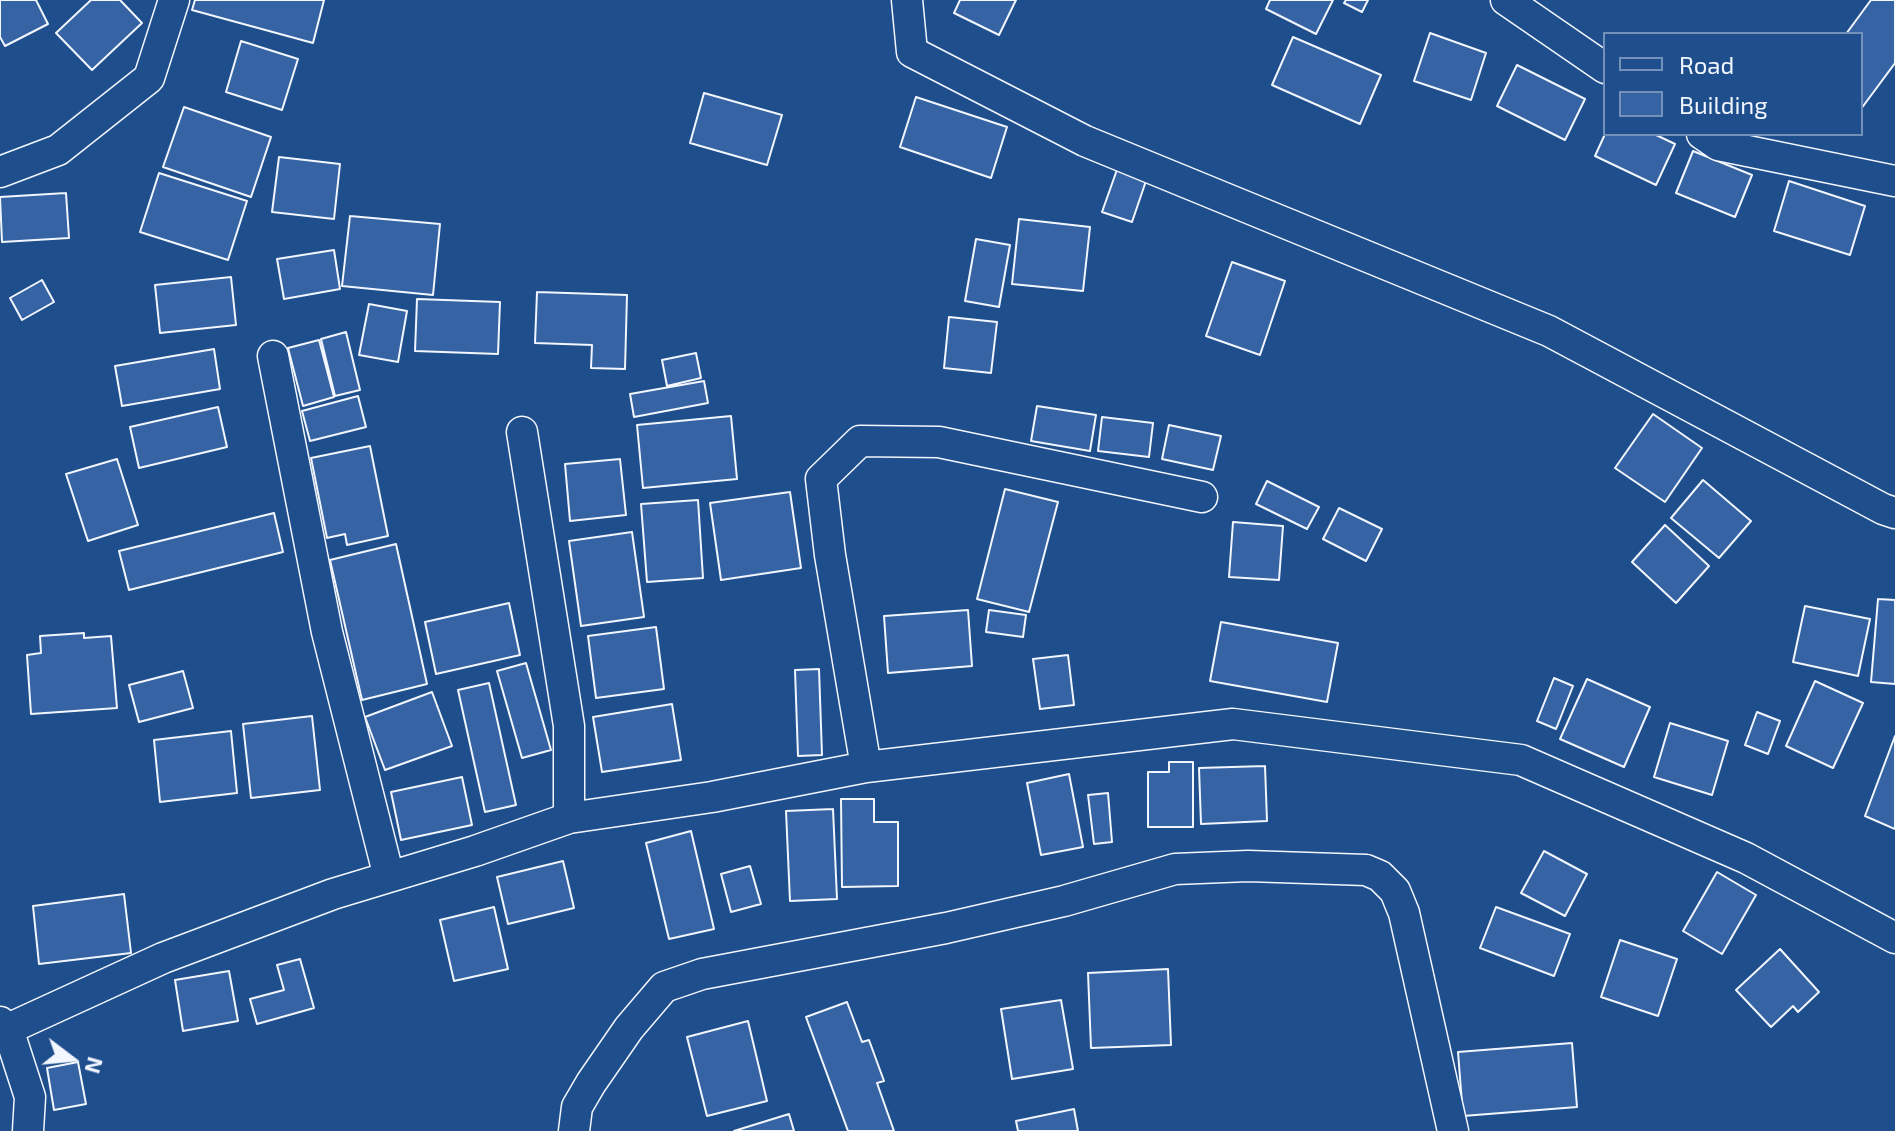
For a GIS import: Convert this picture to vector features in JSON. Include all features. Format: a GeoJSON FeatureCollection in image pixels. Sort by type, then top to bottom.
{"type":"FeatureCollection","features":[{"type":"Feature","properties":{"kind":"street"},"geometry":{"type":"LineString","coordinates":[[0,172],[58,150],[149,78],[174,0]]}},
{"type":"Feature","properties":{"kind":"street"},"geometry":{"type":"LineString","coordinates":[[907,0],[912,52],[925,59],[1085,141],[1549,331],[1895,513]]}},
{"type":"Feature","properties":{"kind":"street"},"geometry":{"type":"LineString","coordinates":[[1506,0],[1603,67]]}},
{"type":"Feature","properties":{"kind":"street"},"geometry":{"type":"LineString","coordinates":[[1705,136],[1718,145],[1895,181]]}},
{"type":"Feature","properties":{"kind":"street"},"geometry":{"type":"LineString","coordinates":[[273,356],[327,632],[389,877]]}},
{"type":"Feature","properties":{"kind":"street"},"geometry":{"type":"LineString","coordinates":[[522,432],[569,726],[569,818]]}},
{"type":"Feature","properties":{"kind":"street"},"geometry":{"type":"LineString","coordinates":[[866,767],[830,555],[821,479],[860,441],[939,442],[1202,497]]}},
{"type":"Feature","properties":{"kind":"street"},"geometry":{"type":"LineString","coordinates":[[28,1131],[30,1097],[4,1025],[163,958],[333,894],[569,818],[712,797],[866,767],[1233,724],[1521,760],[1746,858],[1895,938]]}},
{"type":"Feature","properties":{"kind":"street"},"geometry":{"type":"LineString","coordinates":[[574,1131],[577,1107],[591,1083],[629,1028],[664,987],[702,974],[946,928],[1064,901],[1175,869],[1248,866],[1366,870],[1380,876],[1395,891],[1404,913],[1453,1131]]}},
{"type":"Feature","properties":{"kind":"building"},"geometry":{"type":"Polygon","coordinates":[[[0,0],[36,0],[48,24],[5,46],[0,37],[0,0]]]}},
{"type":"Feature","properties":{"kind":"building"},"geometry":{"type":"Polygon","coordinates":[[[91,0],[120,0],[142,23],[92,70],[56,33],[91,0]]]}},
{"type":"Feature","properties":{"kind":"building"},"geometry":{"type":"Polygon","coordinates":[[[195,0],[324,0],[313,43],[192,10],[195,0]]]}},
{"type":"Feature","properties":{"kind":"building"},"geometry":{"type":"Polygon","coordinates":[[[960,0],[1016,0],[999,35],[954,13],[960,0]]]}},
{"type":"Feature","properties":{"kind":"building"},"geometry":{"type":"Polygon","coordinates":[[[1270,0],[1333,0],[1316,34],[1266,9],[1270,0]]]}},
{"type":"Feature","properties":{"kind":"building"},"geometry":{"type":"Polygon","coordinates":[[[1346,0],[1368,0],[1362,12],[1344,3],[1346,0]]]}},
{"type":"Feature","properties":{"kind":"building"},"geometry":{"type":"Polygon","coordinates":[[[1871,0],[1895,0],[1895,63],[1863,106],[1863,32],[1847,32],[1871,0]]]}},
{"type":"Feature","properties":{"kind":"building"},"geometry":{"type":"Polygon","coordinates":[[[1430,33],[1486,53],[1471,100],[1414,81],[1430,33]]]}},
{"type":"Feature","properties":{"kind":"building"},"geometry":{"type":"Polygon","coordinates":[[[1293,37],[1381,75],[1360,124],[1272,85],[1293,37]]]}},
{"type":"Feature","properties":{"kind":"building"},"geometry":{"type":"Polygon","coordinates":[[[241,41],[298,59],[282,110],[226,92],[241,41]]]}},
{"type":"Feature","properties":{"kind":"building"},"geometry":{"type":"Polygon","coordinates":[[[1517,65],[1585,99],[1565,140],[1497,106],[1517,65]]]}},
{"type":"Feature","properties":{"kind":"building"},"geometry":{"type":"Polygon","coordinates":[[[704,93],[782,115],[767,165],[690,143],[704,93]]]}},
{"type":"Feature","properties":{"kind":"building"},"geometry":{"type":"Polygon","coordinates":[[[916,97],[1007,127],[991,178],[900,147],[916,97]]]}},
{"type":"Feature","properties":{"kind":"building"},"geometry":{"type":"Polygon","coordinates":[[[184,107],[271,137],[251,197],[163,167],[184,107]]]}},
{"type":"Feature","properties":{"kind":"building"},"geometry":{"type":"Polygon","coordinates":[[[1604,136],[1658,136],[1675,144],[1656,185],[1595,156],[1604,136]]]}},
{"type":"Feature","properties":{"kind":"building"},"geometry":{"type":"Polygon","coordinates":[[[1693,151],[1752,175],[1735,217],[1676,193],[1693,151]]]}},
{"type":"Feature","properties":{"kind":"building"},"geometry":{"type":"Polygon","coordinates":[[[279,157],[340,164],[334,219],[272,212],[279,157]]]}},
{"type":"Feature","properties":{"kind":"building"},"geometry":{"type":"Polygon","coordinates":[[[1119,164],[1148,175],[1132,222],[1102,212],[1119,164]]]}},
{"type":"Feature","properties":{"kind":"building"},"geometry":{"type":"Polygon","coordinates":[[[159,173],[247,201],[228,260],[140,232],[159,173]]]}},
{"type":"Feature","properties":{"kind":"building"},"geometry":{"type":"Polygon","coordinates":[[[1789,181],[1865,206],[1850,255],[1774,231],[1789,181]]]}},
{"type":"Feature","properties":{"kind":"building"},"geometry":{"type":"Polygon","coordinates":[[[66,193],[69,238],[2,242],[0,197],[66,193]]]}},
{"type":"Feature","properties":{"kind":"building"},"geometry":{"type":"Polygon","coordinates":[[[350,216],[440,224],[433,295],[342,286],[350,216]]]}},
{"type":"Feature","properties":{"kind":"building"},"geometry":{"type":"Polygon","coordinates":[[[1019,219],[1090,227],[1083,291],[1012,284],[1019,219]]]}},
{"type":"Feature","properties":{"kind":"building"},"geometry":{"type":"Polygon","coordinates":[[[976,239],[1010,245],[999,307],[965,301],[976,239]]]}},
{"type":"Feature","properties":{"kind":"building"},"geometry":{"type":"Polygon","coordinates":[[[334,250],[340,289],[284,299],[277,259],[334,250]]]}},
{"type":"Feature","properties":{"kind":"building"},"geometry":{"type":"Polygon","coordinates":[[[1232,262],[1285,281],[1260,355],[1206,336],[1232,262]]]}},
{"type":"Feature","properties":{"kind":"building"},"geometry":{"type":"Polygon","coordinates":[[[231,277],[236,325],[160,333],[155,285],[231,277]]]}},
{"type":"Feature","properties":{"kind":"building"},"geometry":{"type":"Polygon","coordinates":[[[42,280],[54,302],[22,320],[10,298],[42,280]]]}},
{"type":"Feature","properties":{"kind":"building"},"geometry":{"type":"Polygon","coordinates":[[[537,292],[627,295],[625,369],[591,368],[592,345],[535,343],[537,292]]]}},
{"type":"Feature","properties":{"kind":"building"},"geometry":{"type":"Polygon","coordinates":[[[417,299],[500,302],[498,354],[415,351],[417,299]]]}},
{"type":"Feature","properties":{"kind":"building"},"geometry":{"type":"Polygon","coordinates":[[[369,304],[407,311],[398,362],[359,355],[369,304]]]}},
{"type":"Feature","properties":{"kind":"building"},"geometry":{"type":"Polygon","coordinates":[[[949,317],[997,322],[991,373],[944,368],[949,317]]]}},
{"type":"Feature","properties":{"kind":"building"},"geometry":{"type":"Polygon","coordinates":[[[346,332],[360,390],[335,396],[321,339],[346,332]]]}},
{"type":"Feature","properties":{"kind":"building"},"geometry":{"type":"Polygon","coordinates":[[[319,340],[334,397],[303,406],[288,348],[319,340]]]}},
{"type":"Feature","properties":{"kind":"building"},"geometry":{"type":"Polygon","coordinates":[[[214,349],[220,389],[122,406],[115,366],[214,349]]]}},
{"type":"Feature","properties":{"kind":"building"},"geometry":{"type":"Polygon","coordinates":[[[696,353],[701,378],[667,386],[662,360],[696,353]]]}},
{"type":"Feature","properties":{"kind":"building"},"geometry":{"type":"Polygon","coordinates":[[[704,381],[708,403],[634,417],[630,394],[704,381]]]}},
{"type":"Feature","properties":{"kind":"building"},"geometry":{"type":"Polygon","coordinates":[[[358,396],[366,427],[310,441],[302,411],[358,396]]]}},
{"type":"Feature","properties":{"kind":"building"},"geometry":{"type":"Polygon","coordinates":[[[1037,406],[1096,415],[1090,451],[1031,441],[1037,406]]]}},
{"type":"Feature","properties":{"kind":"building"},"geometry":{"type":"Polygon","coordinates":[[[218,407],[227,447],[139,468],[130,427],[218,407]]]}},
{"type":"Feature","properties":{"kind":"building"},"geometry":{"type":"Polygon","coordinates":[[[1653,414],[1702,448],[1665,502],[1615,468],[1653,414]]]}},
{"type":"Feature","properties":{"kind":"building"},"geometry":{"type":"Polygon","coordinates":[[[731,416],[737,479],[643,488],[637,425],[731,416]]]}},
{"type":"Feature","properties":{"kind":"building"},"geometry":{"type":"Polygon","coordinates":[[[1102,417],[1153,423],[1149,457],[1098,451],[1102,417]]]}},
{"type":"Feature","properties":{"kind":"building"},"geometry":{"type":"Polygon","coordinates":[[[1169,425],[1221,436],[1213,470],[1162,459],[1169,425]]]}},
{"type":"Feature","properties":{"kind":"building"},"geometry":{"type":"Polygon","coordinates":[[[370,446],[388,536],[347,545],[345,534],[327,538],[311,458],[370,446]]]}},
{"type":"Feature","properties":{"kind":"building"},"geometry":{"type":"Polygon","coordinates":[[[117,459],[138,525],[88,541],[66,474],[117,459]]]}},
{"type":"Feature","properties":{"kind":"building"},"geometry":{"type":"Polygon","coordinates":[[[620,459],[626,515],[570,521],[565,464],[620,459]]]}},
{"type":"Feature","properties":{"kind":"building"},"geometry":{"type":"Polygon","coordinates":[[[1703,480],[1751,521],[1719,558],[1671,518],[1703,480]]]}},
{"type":"Feature","properties":{"kind":"building"},"geometry":{"type":"Polygon","coordinates":[[[1267,481],[1319,507],[1307,529],[1256,504],[1267,481]]]}},
{"type":"Feature","properties":{"kind":"building"},"geometry":{"type":"Polygon","coordinates":[[[1005,489],[1058,502],[1029,612],[977,599],[1005,489]]]}},
{"type":"Feature","properties":{"kind":"building"},"geometry":{"type":"Polygon","coordinates":[[[790,492],[801,568],[721,580],[710,503],[790,492]]]}},
{"type":"Feature","properties":{"kind":"building"},"geometry":{"type":"Polygon","coordinates":[[[698,500],[703,578],[647,582],[641,504],[698,500]]]}},
{"type":"Feature","properties":{"kind":"building"},"geometry":{"type":"Polygon","coordinates":[[[1339,508],[1382,529],[1366,561],[1323,539],[1339,508]]]}},
{"type":"Feature","properties":{"kind":"building"},"geometry":{"type":"Polygon","coordinates":[[[274,513],[283,552],[129,590],[119,551],[274,513]]]}},
{"type":"Feature","properties":{"kind":"building"},"geometry":{"type":"Polygon","coordinates":[[[1233,522],[1283,526],[1279,580],[1229,577],[1233,522]]]}},
{"type":"Feature","properties":{"kind":"building"},"geometry":{"type":"Polygon","coordinates":[[[1665,525],[1709,566],[1676,603],[1632,562],[1665,525]]]}},
{"type":"Feature","properties":{"kind":"building"},"geometry":{"type":"Polygon","coordinates":[[[632,532],[644,617],[581,626],[569,541],[632,532]]]}},
{"type":"Feature","properties":{"kind":"building"},"geometry":{"type":"Polygon","coordinates":[[[396,544],[427,684],[362,700],[330,560],[396,544]]]}},
{"type":"Feature","properties":{"kind":"building"},"geometry":{"type":"Polygon","coordinates":[[[1878,599],[1895,600],[1895,684],[1871,682],[1878,599]]]}},
{"type":"Feature","properties":{"kind":"building"},"geometry":{"type":"Polygon","coordinates":[[[509,603],[520,655],[436,674],[425,622],[509,603]]]}},
{"type":"Feature","properties":{"kind":"building"},"geometry":{"type":"Polygon","coordinates":[[[1805,606],[1870,619],[1858,676],[1793,662],[1805,606]]]}},
{"type":"Feature","properties":{"kind":"building"},"geometry":{"type":"Polygon","coordinates":[[[968,610],[972,666],[888,673],[884,616],[968,610]]]}},
{"type":"Feature","properties":{"kind":"building"},"geometry":{"type":"Polygon","coordinates":[[[989,610],[1026,615],[1023,637],[986,632],[989,610]]]}},
{"type":"Feature","properties":{"kind":"building"},"geometry":{"type":"Polygon","coordinates":[[[1221,622],[1338,643],[1327,702],[1210,681],[1221,622]]]}},
{"type":"Feature","properties":{"kind":"building"},"geometry":{"type":"Polygon","coordinates":[[[656,627],[664,689],[596,698],[588,636],[656,627]]]}},
{"type":"Feature","properties":{"kind":"building"},"geometry":{"type":"Polygon","coordinates":[[[84,633],[84,638],[111,636],[117,708],[31,714],[27,655],[41,653],[40,636],[84,633]]]}},
{"type":"Feature","properties":{"kind":"building"},"geometry":{"type":"Polygon","coordinates":[[[1068,655],[1074,705],[1040,709],[1033,659],[1068,655]]]}},
{"type":"Feature","properties":{"kind":"building"},"geometry":{"type":"Polygon","coordinates":[[[526,663],[551,750],[522,758],[497,671],[526,663]]]}},
{"type":"Feature","properties":{"kind":"building"},"geometry":{"type":"Polygon","coordinates":[[[819,669],[822,755],[798,756],[795,670],[819,669]]]}},
{"type":"Feature","properties":{"kind":"building"},"geometry":{"type":"Polygon","coordinates":[[[183,671],[193,708],[139,722],[129,685],[183,671]]]}},
{"type":"Feature","properties":{"kind":"building"},"geometry":{"type":"Polygon","coordinates":[[[1554,678],[1573,686],[1556,729],[1537,721],[1554,678]]]}},
{"type":"Feature","properties":{"kind":"building"},"geometry":{"type":"Polygon","coordinates":[[[1587,679],[1650,707],[1624,767],[1560,739],[1587,679]]]}},
{"type":"Feature","properties":{"kind":"building"},"geometry":{"type":"Polygon","coordinates":[[[1815,681],[1863,703],[1833,768],[1786,746],[1815,681]]]}},
{"type":"Feature","properties":{"kind":"building"},"geometry":{"type":"Polygon","coordinates":[[[489,683],[516,805],[485,812],[458,690],[489,683]]]}},
{"type":"Feature","properties":{"kind":"building"},"geometry":{"type":"Polygon","coordinates":[[[432,692],[452,746],[385,770],[365,717],[432,692]]]}},
{"type":"Feature","properties":{"kind":"building"},"geometry":{"type":"Polygon","coordinates":[[[672,704],[681,760],[602,772],[593,717],[672,704]]]}},
{"type":"Feature","properties":{"kind":"building"},"geometry":{"type":"Polygon","coordinates":[[[1757,712],[1780,721],[1768,754],[1745,745],[1757,712]]]}},
{"type":"Feature","properties":{"kind":"building"},"geometry":{"type":"Polygon","coordinates":[[[312,716],[320,790],[251,798],[243,724],[312,716]]]}},
{"type":"Feature","properties":{"kind":"building"},"geometry":{"type":"Polygon","coordinates":[[[1670,723],[1728,741],[1712,795],[1654,777],[1670,723]]]}},
{"type":"Feature","properties":{"kind":"building"},"geometry":{"type":"Polygon","coordinates":[[[231,731],[237,793],[160,802],[154,740],[231,731]]]}},
{"type":"Feature","properties":{"kind":"building"},"geometry":{"type":"Polygon","coordinates":[[[1895,736],[1895,829],[1865,816],[1895,736]]]}},
{"type":"Feature","properties":{"kind":"building"},"geometry":{"type":"Polygon","coordinates":[[[1169,762],[1193,762],[1193,827],[1148,827],[1148,772],[1169,772],[1169,762]]]}},
{"type":"Feature","properties":{"kind":"building"},"geometry":{"type":"Polygon","coordinates":[[[1265,766],[1267,821],[1201,824],[1199,768],[1265,766]]]}},
{"type":"Feature","properties":{"kind":"building"},"geometry":{"type":"Polygon","coordinates":[[[1069,774],[1083,847],[1041,855],[1027,783],[1069,774]]]}},
{"type":"Feature","properties":{"kind":"building"},"geometry":{"type":"Polygon","coordinates":[[[462,777],[472,825],[401,840],[391,792],[462,777]]]}},
{"type":"Feature","properties":{"kind":"building"},"geometry":{"type":"Polygon","coordinates":[[[1108,793],[1112,842],[1094,844],[1088,795],[1108,793]]]}},
{"type":"Feature","properties":{"kind":"building"},"geometry":{"type":"Polygon","coordinates":[[[841,799],[874,799],[874,822],[898,822],[898,886],[842,887],[841,799]]]}},
{"type":"Feature","properties":{"kind":"building"},"geometry":{"type":"Polygon","coordinates":[[[833,809],[837,899],[790,901],[786,811],[833,809]]]}},
{"type":"Feature","properties":{"kind":"building"},"geometry":{"type":"Polygon","coordinates":[[[691,831],[714,929],[669,939],[646,843],[691,831]]]}},
{"type":"Feature","properties":{"kind":"building"},"geometry":{"type":"Polygon","coordinates":[[[1544,851],[1587,874],[1565,916],[1521,893],[1544,851]]]}},
{"type":"Feature","properties":{"kind":"building"},"geometry":{"type":"Polygon","coordinates":[[[563,861],[574,908],[508,924],[497,877],[563,861]]]}},
{"type":"Feature","properties":{"kind":"building"},"geometry":{"type":"Polygon","coordinates":[[[750,866],[761,904],[731,912],[721,874],[750,866]]]}},
{"type":"Feature","properties":{"kind":"building"},"geometry":{"type":"Polygon","coordinates":[[[1717,872],[1756,895],[1722,954],[1683,931],[1717,872]]]}},
{"type":"Feature","properties":{"kind":"building"},"geometry":{"type":"Polygon","coordinates":[[[124,894],[131,953],[39,964],[33,906],[124,894]]]}},
{"type":"Feature","properties":{"kind":"building"},"geometry":{"type":"Polygon","coordinates":[[[494,907],[508,969],[454,981],[440,920],[494,907]]]}},
{"type":"Feature","properties":{"kind":"building"},"geometry":{"type":"Polygon","coordinates":[[[1496,907],[1570,934],[1554,976],[1480,948],[1496,907]]]}},
{"type":"Feature","properties":{"kind":"building"},"geometry":{"type":"Polygon","coordinates":[[[1620,940],[1677,959],[1658,1016],[1601,997],[1620,940]]]}},
{"type":"Feature","properties":{"kind":"building"},"geometry":{"type":"Polygon","coordinates":[[[1780,949],[1819,992],[1798,1012],[1793,1006],[1771,1027],[1736,990],[1780,949]]]}},
{"type":"Feature","properties":{"kind":"building"},"geometry":{"type":"Polygon","coordinates":[[[300,959],[314,1008],[257,1024],[250,999],[284,990],[277,965],[300,959]]]}},
{"type":"Feature","properties":{"kind":"building"},"geometry":{"type":"Polygon","coordinates":[[[1168,969],[1171,1045],[1091,1048],[1088,973],[1168,969]]]}},
{"type":"Feature","properties":{"kind":"building"},"geometry":{"type":"Polygon","coordinates":[[[229,971],[238,1021],[183,1031],[175,980],[229,971]]]}},
{"type":"Feature","properties":{"kind":"building"},"geometry":{"type":"Polygon","coordinates":[[[1061,1000],[1073,1069],[1012,1079],[1001,1009],[1061,1000]]]}},
{"type":"Feature","properties":{"kind":"building"},"geometry":{"type":"Polygon","coordinates":[[[847,1002],[862,1042],[869,1040],[884,1081],[877,1083],[894,1131],[848,1131],[806,1017],[847,1002]]]}},
{"type":"Feature","properties":{"kind":"building"},"geometry":{"type":"Polygon","coordinates":[[[748,1021],[767,1101],[707,1116],[687,1037],[748,1021]]]}},
{"type":"Feature","properties":{"kind":"building"},"geometry":{"type":"Polygon","coordinates":[[[1572,1043],[1577,1107],[1463,1116],[1458,1052],[1572,1043]]]}},
{"type":"Feature","properties":{"kind":"building"},"geometry":{"type":"Polygon","coordinates":[[[78,1062],[86,1104],[54,1110],[47,1068],[78,1062]]]}},
{"type":"Feature","properties":{"kind":"building"},"geometry":{"type":"Polygon","coordinates":[[[1074,1109],[1078,1131],[1018,1131],[1016,1121],[1074,1109]]]}},
{"type":"Feature","properties":{"kind":"building"},"geometry":{"type":"Polygon","coordinates":[[[789,1114],[794,1131],[734,1131],[789,1114]]]}}]}
